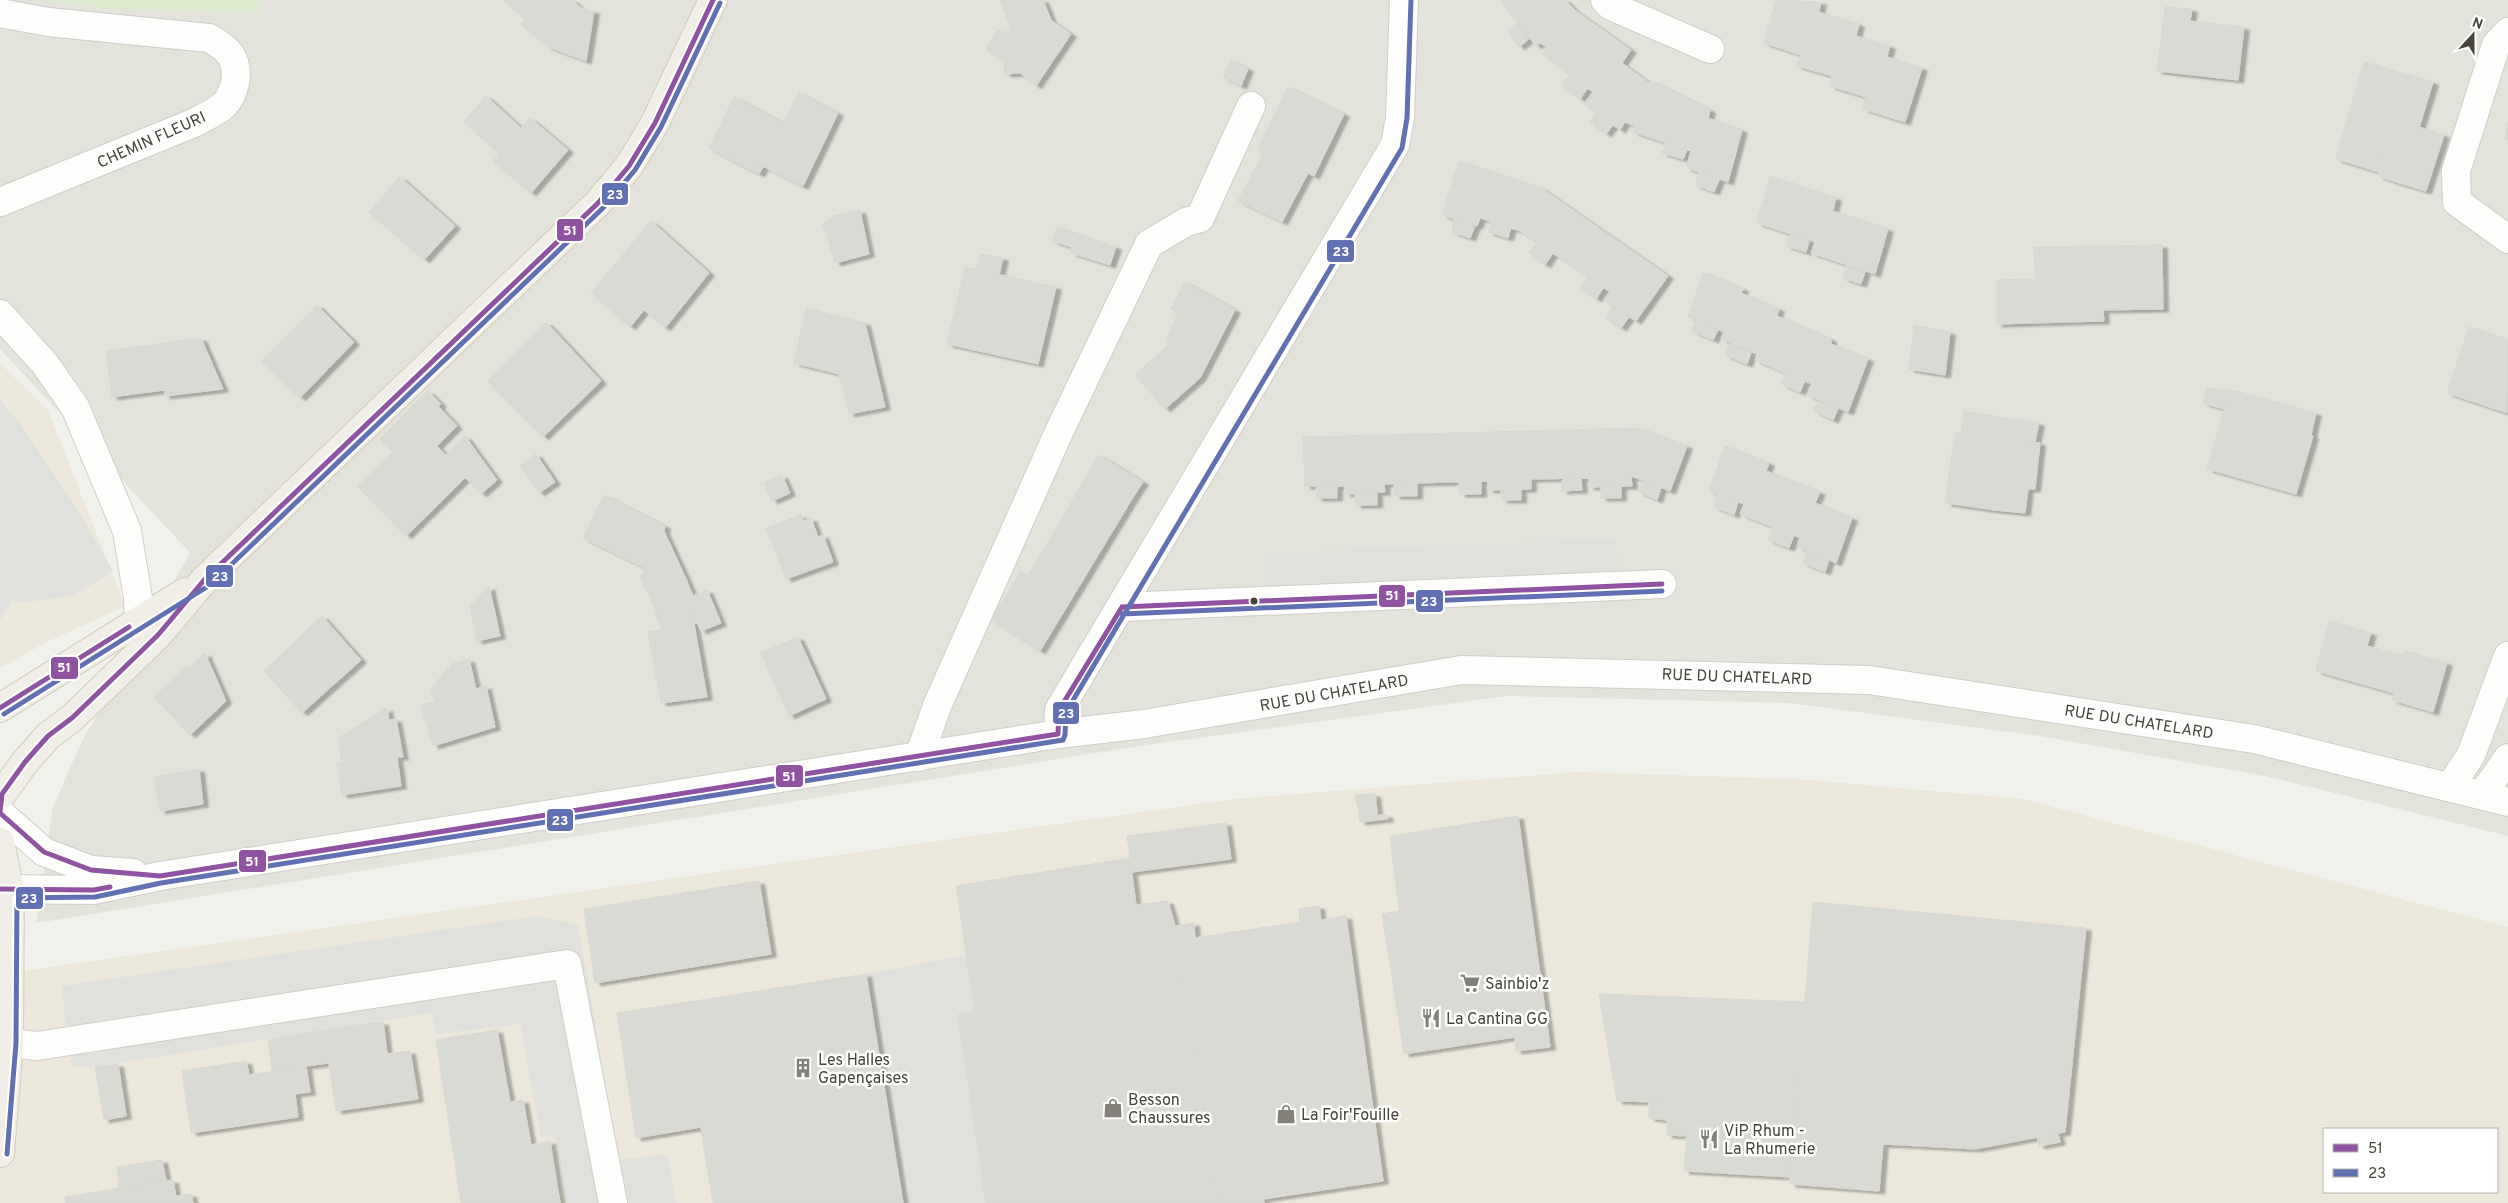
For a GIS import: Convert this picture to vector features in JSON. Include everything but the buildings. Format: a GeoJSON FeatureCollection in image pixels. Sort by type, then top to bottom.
{"type":"FeatureCollection","features":[{"type":"Feature","properties":{"kind":"main road"},"geometry":{"type":"LineString","coordinates":[[0,801],[25,762],[48,736],[72,718],[158,635],[205,579],[598,203],[629,166],[655,124],[713,0]]}},
{"type":"Feature","properties":{"kind":"main road"},"geometry":{"type":"LineString","coordinates":[[0,708],[205,579]]}},
{"type":"Feature","properties":{"kind":"main road"},"geometry":{"type":"LineString","coordinates":[[0,842],[5,889],[4,932],[9,1043],[0,1153]]}},
{"type":"Feature","properties":{"kind":"street"},"geometry":{"type":"LineString","coordinates":[[1058,734],[1059,710],[1122,607],[1395,145],[1400,118],[1404,0]]}},
{"type":"Feature","properties":{"kind":"street"},"geometry":{"type":"LineString","coordinates":[[1604,0],[1611,6],[1710,49]]}},
{"type":"Feature","properties":{"kind":"street","name":"CHEMIN FLEURI"},"geometry":{"type":"LineString","coordinates":[[0,13],[48,22],[209,38],[222,45],[232,56],[237,68],[232,94],[224,105],[196,122],[0,202]]}},
{"type":"Feature","properties":{"kind":"street"},"geometry":{"type":"LineString","coordinates":[[2508,32],[2496,44],[2456,171],[2457,202],[2508,239]]}},
{"type":"Feature","properties":{"kind":"street"},"geometry":{"type":"LineString","coordinates":[[920,757],[937,706],[1058,434],[1150,244],[1186,222],[1200,218],[1250,106]]}},
{"type":"Feature","properties":{"kind":"street"},"geometry":{"type":"LineString","coordinates":[[0,314],[45,364],[75,407],[127,531],[138,598],[139,621]]}},
{"type":"Feature","properties":{"kind":"street"},"geometry":{"type":"LineString","coordinates":[[1122,607],[1662,584]]}},
{"type":"Feature","properties":{"kind":"street"},"geometry":{"type":"LineString","coordinates":[[2450,787],[2471,755],[2508,656]]}},
{"type":"Feature","properties":{"kind":"street","name":"RUE DU CHATELARD"},"geometry":{"type":"LineString","coordinates":[[5,889],[94,890],[160,876],[1058,734],[1144,724],[1462,670],[1869,680],[2254,738],[2508,802]]}},
{"type":"Feature","properties":{"kind":"street"},"geometry":{"type":"LineString","coordinates":[[2482,794],[2508,758]]}},
{"type":"Feature","properties":{"kind":"street","name":"RUE DU CHATELARD"},"geometry":{"type":"LineString","coordinates":[[0,801],[44,852],[91,870],[160,876]]}},
{"type":"Feature","properties":{"kind":"street"},"geometry":{"type":"LineString","coordinates":[[9,1043],[37,1046],[567,964],[612,1203]]}},
{"type":"Feature","properties":{"kind":"shaded area"},"geometry":{"type":"Polygon","coordinates":[[[0,0],[2508,0],[2508,836],[2270,777],[2040,736],[1789,703],[1507,696],[1146,745],[36,923],[53,807],[82,741],[190,553],[0,349],[0,0]]]}},
{"type":"Feature","properties":{"kind":"shaded area"},"geometry":{"type":"Polygon","coordinates":[[[0,363],[48,410],[125,606],[45,643],[0,668],[0,363]]]}},
{"type":"Feature","properties":{"kind":"shaded area"},"geometry":{"type":"Polygon","coordinates":[[[0,400],[19,423],[72,501],[113,571],[75,595],[28,602],[12,601],[0,620],[0,400]]]}},
{"type":"Feature","properties":{"kind":"shaded area"},"geometry":{"type":"Polygon","coordinates":[[[1617,539],[1618,571],[1266,586],[1264,553],[1617,539]]]}},
{"type":"Feature","properties":{"kind":"shaded area"},"geometry":{"type":"Polygon","coordinates":[[[1578,772],[1798,779],[2023,799],[2508,927],[2508,1203],[0,1203],[0,974],[1233,799],[1578,772]]]}},
{"type":"Feature","properties":{"kind":"shaded area"},"geometry":{"type":"Polygon","coordinates":[[[538,916],[578,925],[619,1160],[667,1154],[676,1203],[567,1203],[555,1136],[541,1137],[520,1024],[435,1034],[432,1013],[99,1066],[72,1067],[61,986],[538,916]]]}},
{"type":"Feature","properties":{"kind":"shaded area"},"geometry":{"type":"Polygon","coordinates":[[[967,955],[975,1011],[958,1015],[986,1203],[903,1203],[866,974],[967,955]]]}},
{"type":"Feature","properties":{"kind":"green space"},"geometry":{"type":"Polygon","coordinates":[[[39,0],[258,0],[261,13],[113,9],[39,0]]]}},
{"type":"Feature","properties":{"kind":"transit line","name":"51"},"geometry":{"type":"LineString","coordinates":[[0,812],[2,794],[25,762],[48,736],[72,718],[158,635],[205,579],[598,203],[629,166],[655,123],[713,0]]}},
{"type":"Feature","properties":{"kind":"transit line","name":"23"},"geometry":{"type":"LineString","coordinates":[[7,1154],[16,1043],[17,898],[95,897],[161,883],[1063,740],[1066,712],[1402,148],[1407,118],[1411,0]]}},
{"type":"Feature","properties":{"kind":"transit line","name":"23"},"geometry":{"type":"LineString","coordinates":[[4,714],[210,585],[603,208],[635,170],[661,127],[720,3]]}},
{"type":"Feature","properties":{"kind":"transit line","name":"51"},"geometry":{"type":"LineString","coordinates":[[1122,607],[1662,584]]}},
{"type":"Feature","properties":{"kind":"transit line","name":"23"},"geometry":{"type":"LineString","coordinates":[[1122,614],[1662,591]]}},
{"type":"Feature","properties":{"kind":"transit line","name":"51"},"geometry":{"type":"LineString","coordinates":[[1058,734],[1059,710],[1122,607]]}},
{"type":"Feature","properties":{"kind":"transit line","name":"51"},"geometry":{"type":"LineString","coordinates":[[0,708],[129,627]]}},
{"type":"Feature","properties":{"kind":"transit line","name":"51"},"geometry":{"type":"LineString","coordinates":[[0,813],[44,852],[91,870],[160,876],[1058,734]]}},
{"type":"Feature","properties":{"kind":"transit line","name":"51"},"geometry":{"type":"LineString","coordinates":[[0,889],[94,890],[110,887]]}},
{"type":"Feature","properties":{"kind":"place","name":"Sainbio'z"},"geometry":{"type":"Point","coordinates":[1470,983]}},
{"type":"Feature","properties":{"kind":"place","name":"La Cantina GG"},"geometry":{"type":"Point","coordinates":[1431,1018]}},
{"type":"Feature","properties":{"kind":"place","name":"Les Halles Gapençaises"},"geometry":{"type":"Point","coordinates":[803,1068]}},
{"type":"Feature","properties":{"kind":"place","name":"Besson Chaussures"},"geometry":{"type":"Point","coordinates":[1113,1108]}},
{"type":"Feature","properties":{"kind":"place","name":"La Foir'Fouille"},"geometry":{"type":"Point","coordinates":[1286,1114]}},
{"type":"Feature","properties":{"kind":"place","name":"ViP Rhum - La Rhumerie"},"geometry":{"type":"Point","coordinates":[1709,1139]}}]}
